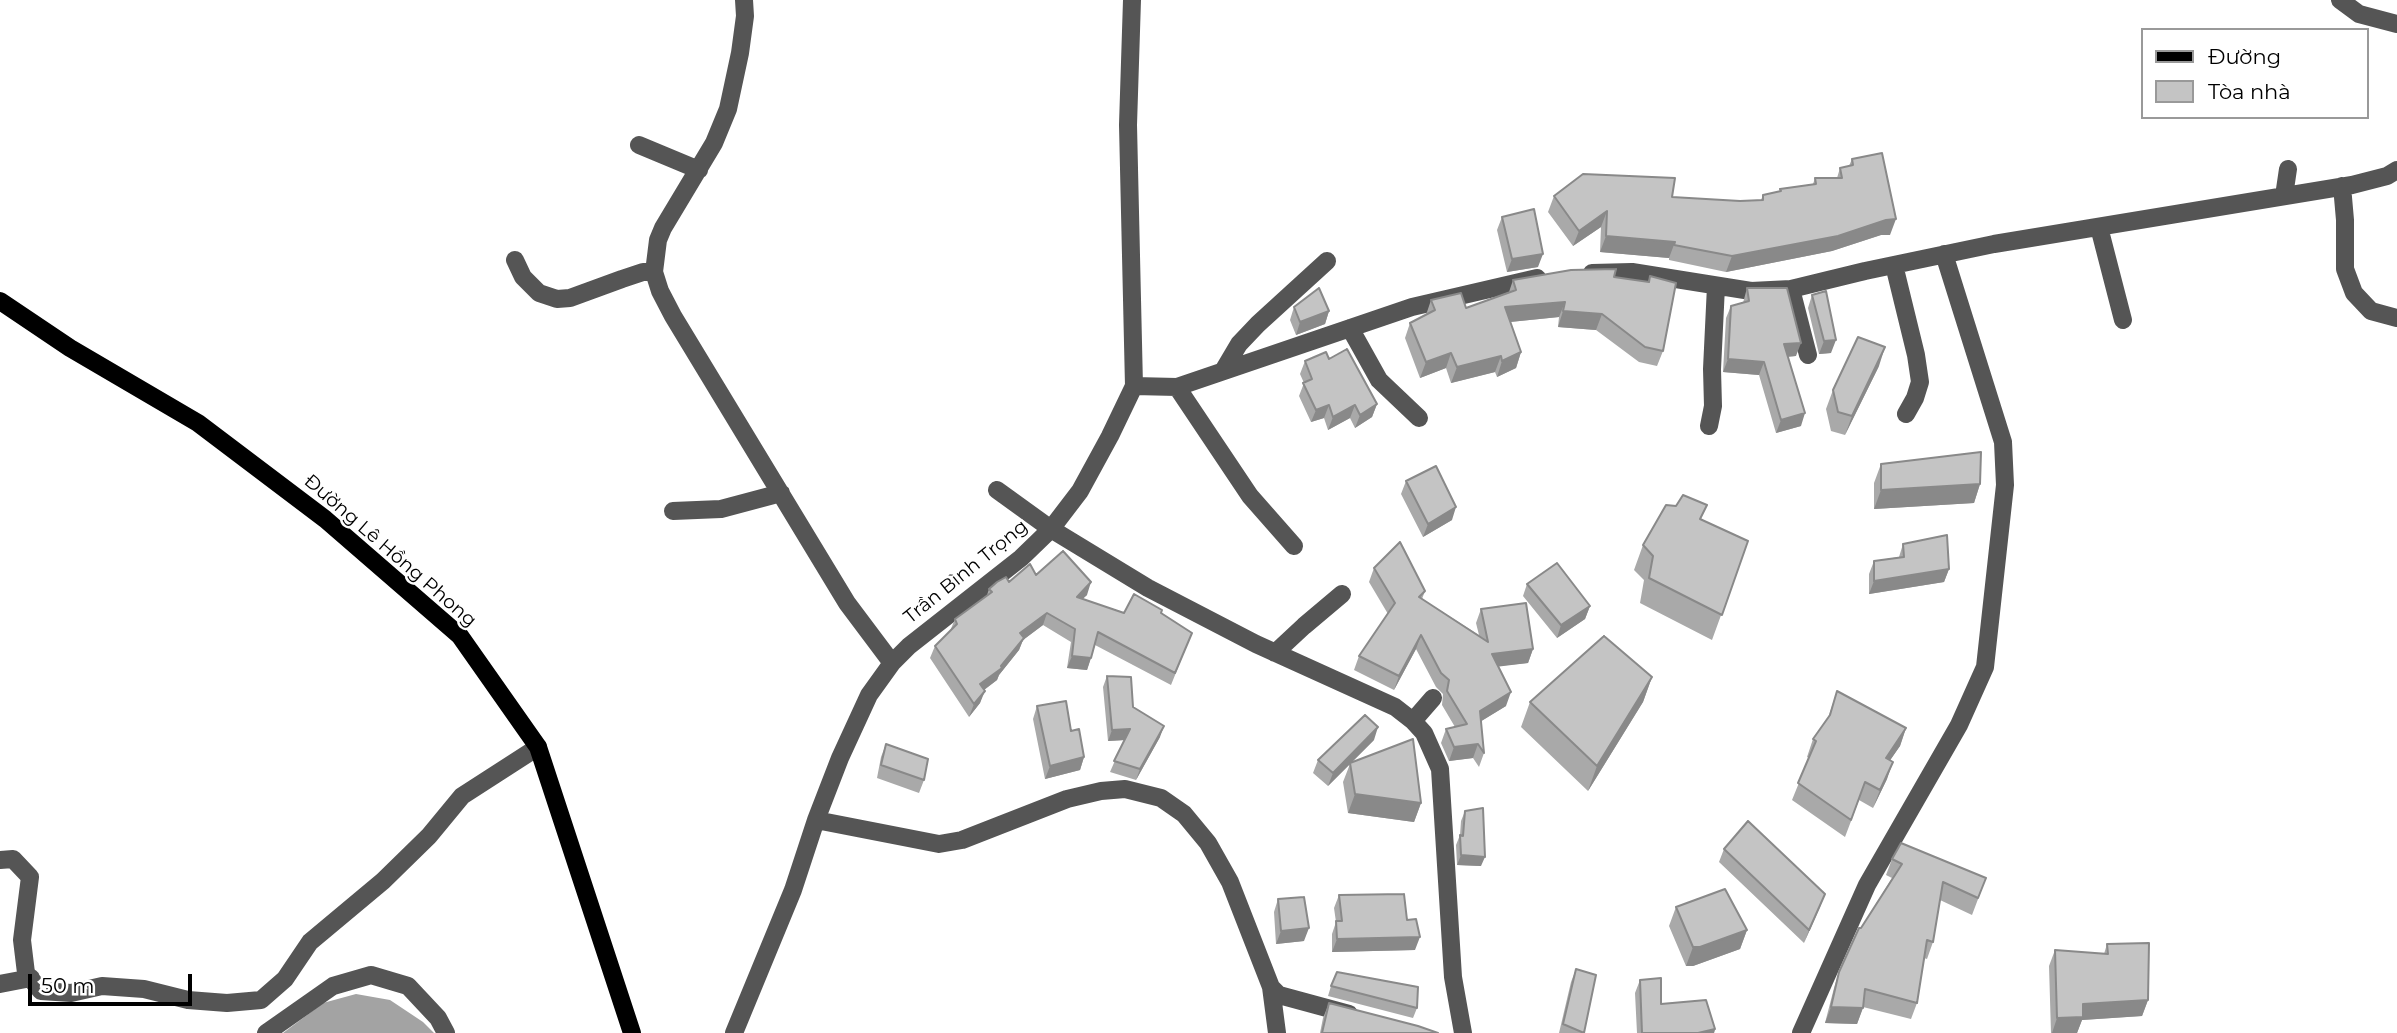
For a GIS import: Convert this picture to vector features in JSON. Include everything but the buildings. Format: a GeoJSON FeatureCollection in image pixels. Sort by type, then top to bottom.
{"type":"FeatureCollection","features":[{"type":"Feature","properties":{"kind":"main road","name":"Đường Lê Hồng Phong"},"geometry":{"type":"LineString","coordinates":[[0,302],[70,348],[198,423],[325,519],[460,636],[538,747],[632,1033]]}},
{"type":"Feature","properties":{"kind":"street","name":"Trần Bình Trọng"},"geometry":{"type":"LineString","coordinates":[[734,1033],[793,890],[816,820],[869,695],[892,663],[909,646],[1021,558],[1051,529],[1080,491],[1133,386],[1128,125],[1132,0]]}},
{"type":"Feature","properties":{"kind":"street"},"geometry":{"type":"LineString","coordinates":[[2340,0],[2359,14],[2397,24]]}},
{"type":"Feature","properties":{"kind":"street"},"geometry":{"type":"LineString","coordinates":[[739,1],[745,16],[728,108],[714,143],[663,228],[658,240],[654,272],[660,292],[673,316],[846,603],[892,663]]}},
{"type":"Feature","properties":{"kind":"street"},"geometry":{"type":"LineString","coordinates":[[639,145],[699,170]]}},
{"type":"Feature","properties":{"kind":"street"},"geometry":{"type":"LineString","coordinates":[[2284,196],[2288,169]]}},
{"type":"Feature","properties":{"kind":"street"},"geometry":{"type":"LineString","coordinates":[[1578,274],[1632,272],[1751,292],[1791,289],[1944,254],[2342,186],[2387,176],[2397,170]]}},
{"type":"Feature","properties":{"kind":"street"},"geometry":{"type":"LineString","coordinates":[[2342,186],[2346,220],[2345,269],[2354,293],[2371,311],[2397,318]]}},
{"type":"Feature","properties":{"kind":"street"},"geometry":{"type":"LineString","coordinates":[[2099,227],[2123,320]]}},
{"type":"Feature","properties":{"kind":"street"},"geometry":{"type":"LineString","coordinates":[[1801,1033],[1867,885],[1959,725],[1985,667],[2005,485],[2003,442],[1944,254]]}},
{"type":"Feature","properties":{"kind":"street"},"geometry":{"type":"LineString","coordinates":[[515,260],[523,277],[539,293],[557,299],[570,298],[643,272],[654,272]]}},
{"type":"Feature","properties":{"kind":"street"},"geometry":{"type":"LineString","coordinates":[[1223,371],[1239,345],[1258,324],[1327,261]]}},
{"type":"Feature","properties":{"kind":"street"},"geometry":{"type":"LineString","coordinates":[[1894,265],[1920,382],[1906,414]]}},
{"type":"Feature","properties":{"kind":"street"},"geometry":{"type":"LineString","coordinates":[[1133,386],[1177,387],[1412,307],[1520,281],[1553,276]]}},
{"type":"Feature","properties":{"kind":"street"},"geometry":{"type":"LineString","coordinates":[[1709,426],[1713,406],[1716,286]]}},
{"type":"Feature","properties":{"kind":"street"},"geometry":{"type":"LineString","coordinates":[[1791,289],[1808,355]]}},
{"type":"Feature","properties":{"kind":"street"},"geometry":{"type":"LineString","coordinates":[[1350,328],[1379,380],[1419,418]]}},
{"type":"Feature","properties":{"kind":"street"},"geometry":{"type":"LineString","coordinates":[[1177,387],[1250,496],[1294,546]]}},
{"type":"Feature","properties":{"kind":"street"},"geometry":{"type":"LineString","coordinates":[[997,490],[1051,529],[1148,589],[1275,653],[1395,707],[1413,720],[1424,733],[1440,769],[1453,977],[1463,1033]]}},
{"type":"Feature","properties":{"kind":"street"},"geometry":{"type":"LineString","coordinates":[[673,511],[721,509],[780,493]]}},
{"type":"Feature","properties":{"kind":"street"},"geometry":{"type":"LineString","coordinates":[[1275,653],[1342,594]]}},
{"type":"Feature","properties":{"kind":"street"},"geometry":{"type":"LineString","coordinates":[[1413,720],[1433,698]]}},
{"type":"Feature","properties":{"kind":"street"},"geometry":{"type":"LineString","coordinates":[[0,860],[13,859],[30,877],[22,940],[26,972],[41,991],[71,993],[102,986],[144,989],[188,1000],[227,1003],[261,1000],[285,979],[310,942],[392,872],[429,836],[462,796],[538,747]]}},
{"type":"Feature","properties":{"kind":"street"},"geometry":{"type":"LineString","coordinates":[[816,820],[939,844],[962,840],[1067,799],[1101,791],[1125,789],[1161,798],[1184,814],[1208,843],[1230,882],[1271,987],[1277,1033]]}},
{"type":"Feature","properties":{"kind":"street"},"geometry":{"type":"LineString","coordinates":[[266,1033],[333,986],[372,975],[408,985],[438,1018],[446,1033]]}},
{"type":"Feature","properties":{"kind":"street"},"geometry":{"type":"LineString","coordinates":[[0,984],[31,978]]}},
{"type":"Feature","properties":{"kind":"street"},"geometry":{"type":"LineString","coordinates":[[1271,987],[1279,995],[1367,1019]]}},
{"type":"Feature","properties":{"kind":"shaded area"},"geometry":{"type":"Polygon","coordinates":[[[356,994],[390,1000],[423,1022],[434,1033],[283,1033],[323,1003],[356,994]]]}}]}
